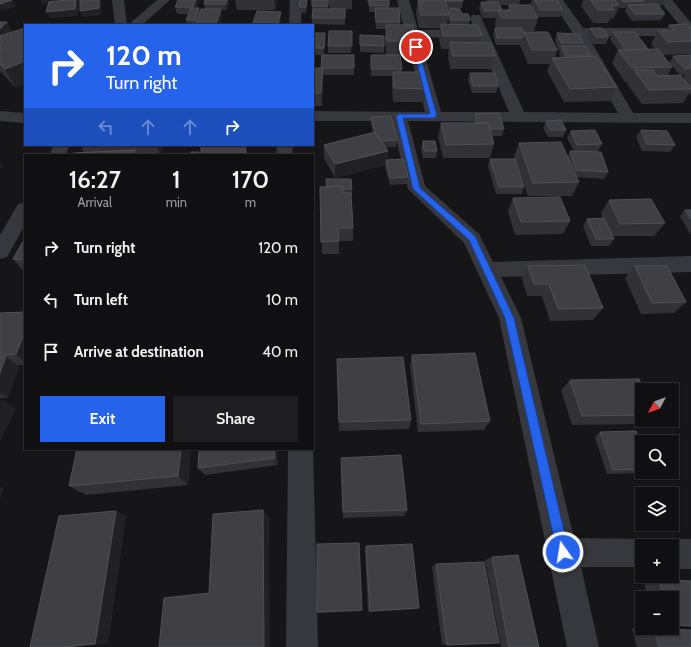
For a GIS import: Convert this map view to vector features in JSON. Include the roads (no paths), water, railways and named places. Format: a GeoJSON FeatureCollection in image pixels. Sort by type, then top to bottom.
{"type":"FeatureCollection","features":[{"type":"Feature","properties":{"kind":"street"},"geometry":{"type":"LineString","coordinates":[[118,0],[121,24]]}},
{"type":"Feature","properties":{"kind":"street"},"geometry":{"type":"LineString","coordinates":[[135,24],[164,0]]}},
{"type":"Feature","properties":{"kind":"street"},"geometry":{"type":"LineString","coordinates":[[295,24],[296,0]]}},
{"type":"Feature","properties":{"kind":"street"},"geometry":{"type":"LineString","coordinates":[[403,0],[434,116]]}},
{"type":"Feature","properties":{"kind":"street"},"geometry":{"type":"LineString","coordinates":[[557,0],[579,32],[628,117]]}},
{"type":"Feature","properties":{"kind":"street"},"geometry":{"type":"LineString","coordinates":[[665,0],[691,32]]}},
{"type":"Feature","properties":{"kind":"street"},"geometry":{"type":"LineString","coordinates":[[412,34],[479,25],[518,116]]}},
{"type":"Feature","properties":{"kind":"street"},"geometry":{"type":"LineString","coordinates":[[579,32],[691,32]]}},
{"type":"Feature","properties":{"kind":"street"},"geometry":{"type":"LineString","coordinates":[[0,116],[24,118]]}},
{"type":"Feature","properties":{"kind":"street"},"geometry":{"type":"LineString","coordinates":[[314,116],[691,118]]}},
{"type":"Feature","properties":{"kind":"street"},"geometry":{"type":"LineString","coordinates":[[399,116],[416,189],[472,238],[510,318],[583,647]]}},
{"type":"Feature","properties":{"kind":"street"},"geometry":{"type":"LineString","coordinates":[[0,252],[24,211]]}},
{"type":"Feature","properties":{"kind":"street"},"geometry":{"type":"LineString","coordinates":[[486,270],[691,264]]}},
{"type":"Feature","properties":{"kind":"street"},"geometry":{"type":"LineString","coordinates":[[301,450],[302,647]]}},
{"type":"Feature","properties":{"kind":"street"},"geometry":{"type":"LineString","coordinates":[[563,552],[635,553]]}},
{"type":"Feature","properties":{"kind":"street"},"geometry":{"type":"LineString","coordinates":[[679,554],[691,554]]}}]}
